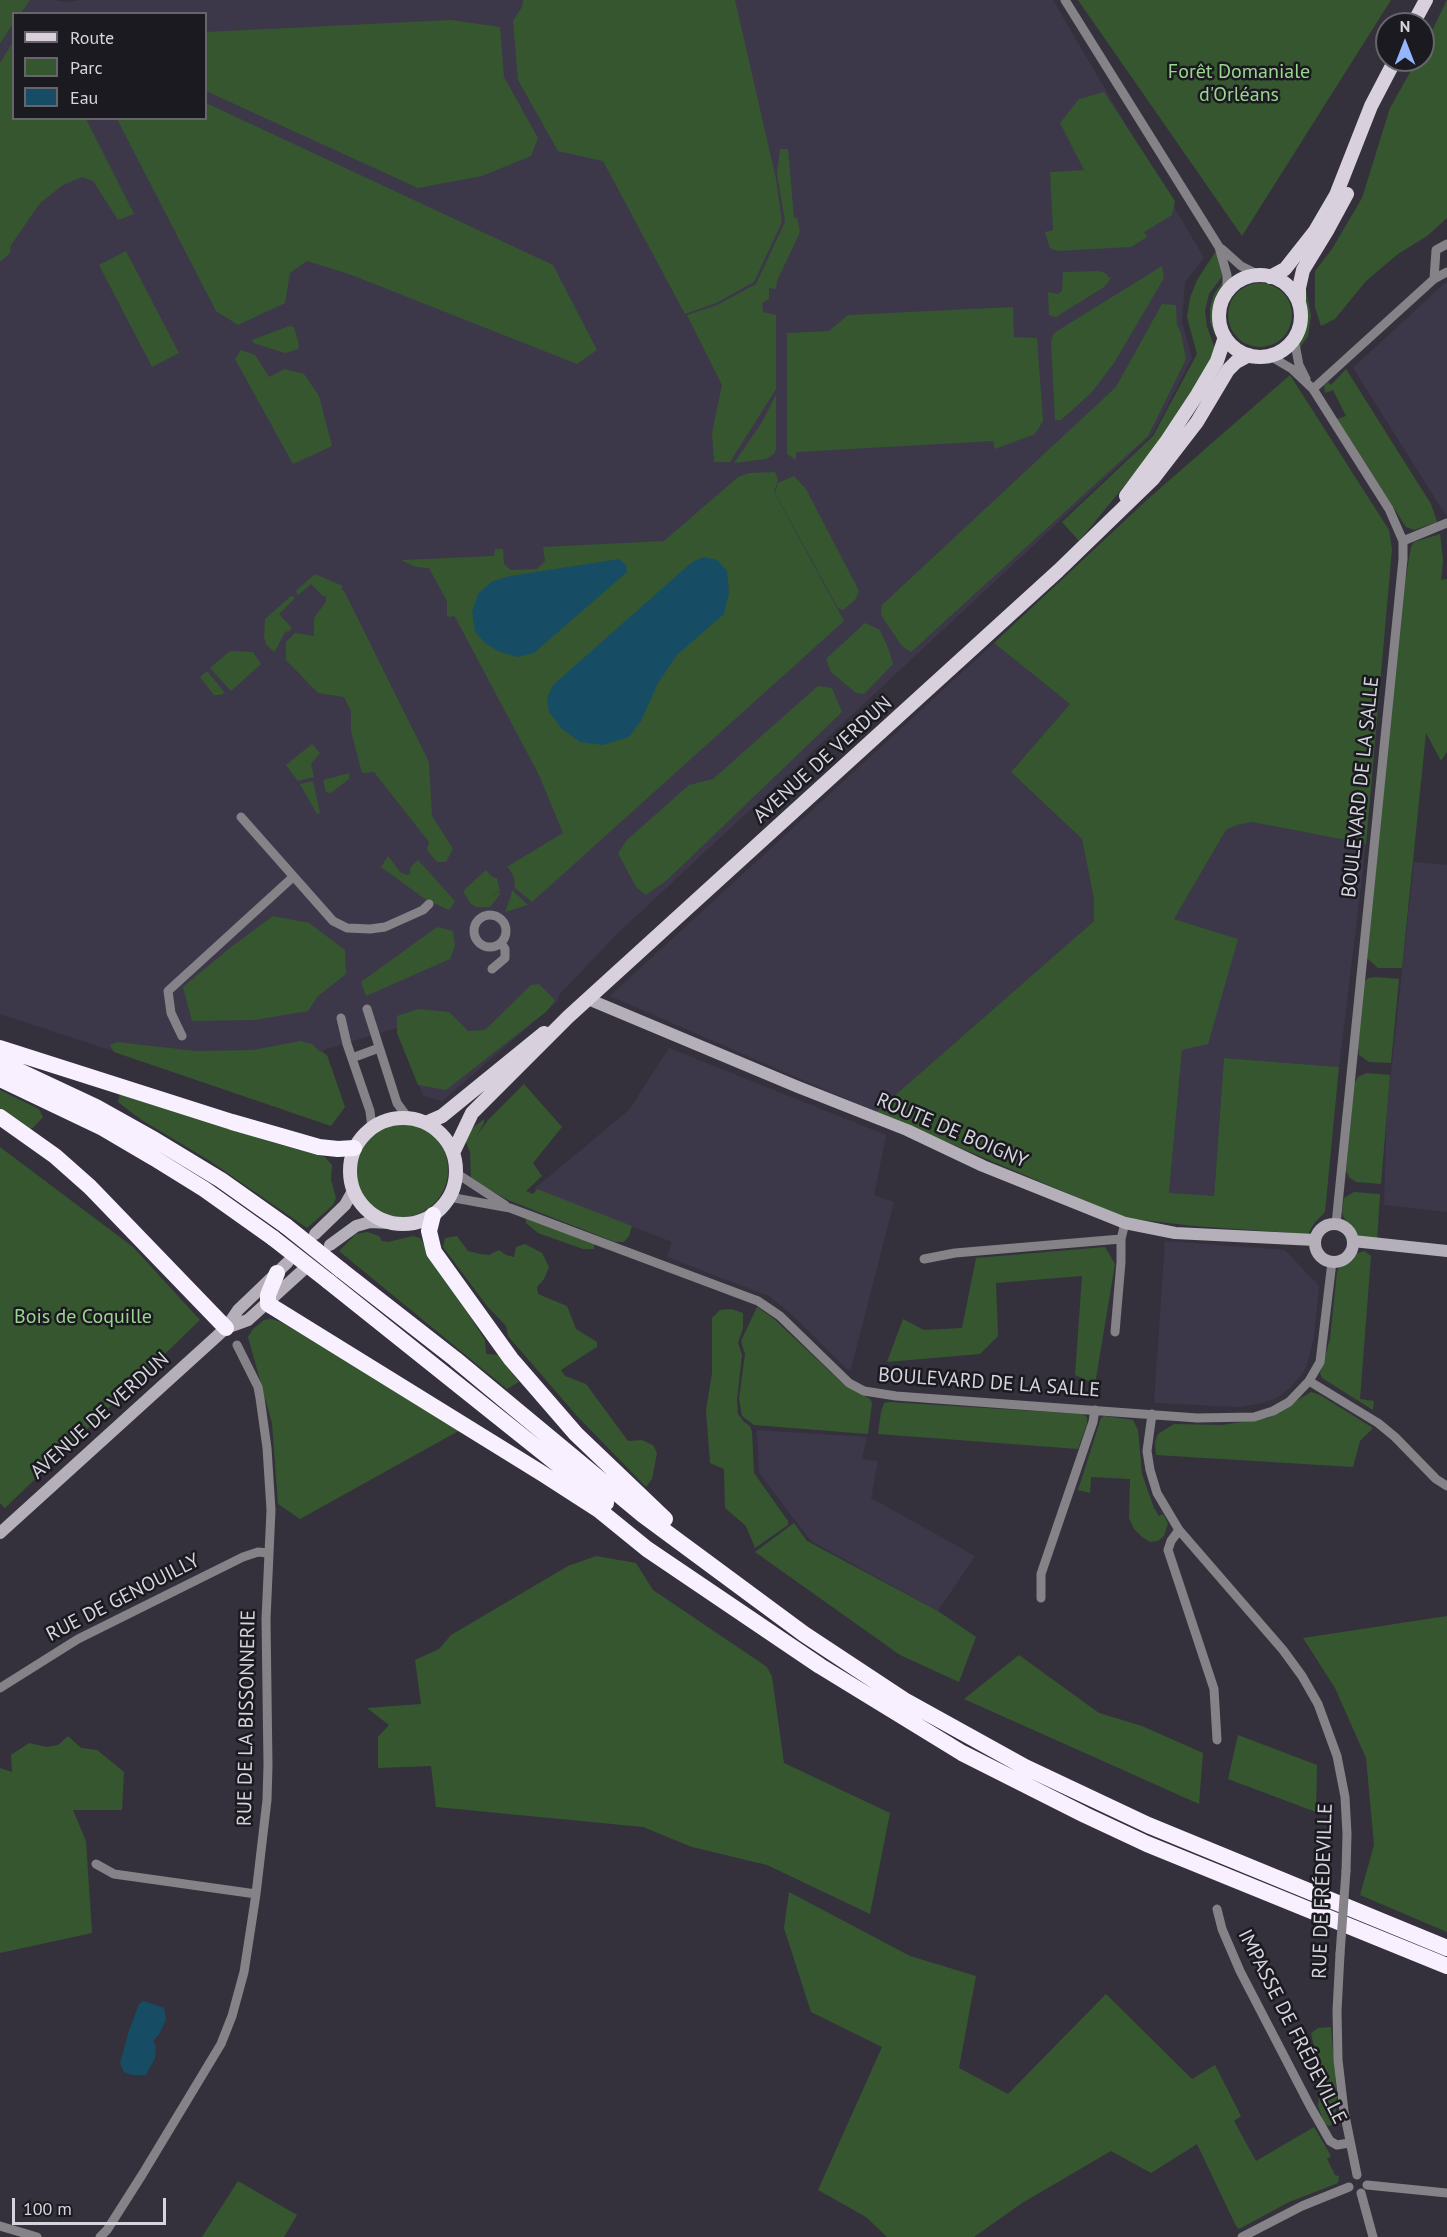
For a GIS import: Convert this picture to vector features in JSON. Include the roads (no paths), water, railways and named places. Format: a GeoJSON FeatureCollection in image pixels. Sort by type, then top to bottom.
{"type":"FeatureCollection","features":[{"type":"Feature","properties":{"kind":"highway"},"geometry":{"type":"LineString","coordinates":[[0,1048],[286,1138],[318,1147],[354,1148]]}},
{"type":"Feature","properties":{"kind":"highway"},"geometry":{"type":"LineString","coordinates":[[0,1062],[96,1107],[155,1140],[221,1180],[286,1226],[334,1275],[676,1560],[762,1626]]}},
{"type":"Feature","properties":{"kind":"highway"},"geometry":{"type":"LineString","coordinates":[[0,1079],[103,1128],[204,1189],[273,1238],[334,1275],[472,1373],[643,1515],[804,1634],[904,1700],[1024,1767],[1148,1825],[1447,1948]]}},
{"type":"Feature","properties":{"kind":"highway"},"geometry":{"type":"LineString","coordinates":[[0,1117],[55,1156],[90,1187],[226,1328]]}},
{"type":"Feature","properties":{"kind":"highway"},"geometry":{"type":"LineString","coordinates":[[433,1215],[429,1231],[434,1252],[512,1359],[576,1434],[740,1587]]}},
{"type":"Feature","properties":{"kind":"highway"},"geometry":{"type":"LineString","coordinates":[[282,1267],[268,1295],[268,1304],[599,1510],[647,1548],[820,1666],[962,1753],[1031,1789],[1147,1844],[1447,1966]]}},
{"type":"Feature","properties":{"kind":"main road"},"geometry":{"type":"LineString","coordinates":[[1264,276],[1280,280],[1293,291],[1302,314],[1299,329],[1290,345],[1277,354],[1256,357],[1231,346],[1225,337],[1220,328],[1221,303],[1227,292],[1241,279],[1264,276],[1285,269],[1316,231],[1336,195],[1371,106],[1389,72]]}},
{"type":"Feature","properties":{"kind":"main road"},"geometry":{"type":"LineString","coordinates":[[1299,303],[1299,288],[1303,270],[1347,194],[1386,78]]}},
{"type":"Feature","properties":{"kind":"main road","name":"AVENUE DE VERDUN"},"geometry":{"type":"LineString","coordinates":[[1101,529],[1166,442],[1197,395],[1217,361],[1225,337]]}},
{"type":"Feature","properties":{"kind":"main road","name":"AVENUE DE VERDUN"},"geometry":{"type":"LineString","coordinates":[[453,1153],[472,1113],[568,1017],[1058,571],[1153,479],[1197,422],[1228,370],[1236,362],[1249,355]]}},
{"type":"Feature","properties":{"kind":"main road","name":"AVENUE DE VERDUN"},"geometry":{"type":"LineString","coordinates":[[426,1123],[442,1116],[534,1040],[568,1017]]}},
{"type":"Feature","properties":{"kind":"main road"},"geometry":{"type":"LineString","coordinates":[[408,1118],[426,1123],[443,1137],[453,1153],[456,1173],[449,1197],[433,1215],[420,1222],[390,1223],[375,1217],[363,1207],[353,1191],[349,1168],[354,1148],[372,1128],[389,1120],[408,1118]]}},
{"type":"Feature","properties":{"kind":"street"},"geometry":{"type":"LineString","coordinates":[[1065,0],[1219,247],[1227,275],[1227,292]]}},
{"type":"Feature","properties":{"kind":"street"},"geometry":{"type":"LineString","coordinates":[[1434,279],[1436,250],[1447,244]]}},
{"type":"Feature","properties":{"kind":"street"},"geometry":{"type":"LineString","coordinates":[[1219,247],[1241,266],[1264,276]]}},
{"type":"Feature","properties":{"kind":"street"},"geometry":{"type":"LineString","coordinates":[[1310,385],[1434,279],[1447,272]]}},
{"type":"Feature","properties":{"kind":"street","name":"BOULEVARD DE LA SALLE"},"geometry":{"type":"LineString","coordinates":[[1294,339],[1299,365],[1330,419],[1389,509],[1403,541],[1336,1224]]}},
{"type":"Feature","properties":{"kind":"street","name":"BOULEVARD DE LA SALLE"},"geometry":{"type":"LineString","coordinates":[[1270,356],[1292,369],[1310,385]]}},
{"type":"Feature","properties":{"kind":"street"},"geometry":{"type":"LineString","coordinates":[[1403,541],[1447,523]]}},
{"type":"Feature","properties":{"kind":"street"},"geometry":{"type":"LineString","coordinates":[[241,817],[333,921],[346,928],[385,927],[423,910],[429,904]]}},
{"type":"Feature","properties":{"kind":"street"},"geometry":{"type":"LineString","coordinates":[[182,1036],[171,1013],[168,991],[293,877]]}},
{"type":"Feature","properties":{"kind":"street"},"geometry":{"type":"LineString","coordinates":[[492,969],[505,958],[506,949],[501,943]]}},
{"type":"Feature","properties":{"kind":"street","name":"ROUTE DE BOIGNY"},"geometry":{"type":"LineString","coordinates":[[588,999],[907,1130],[983,1166],[1125,1223],[1175,1233],[1315,1240]]}},
{"type":"Feature","properties":{"kind":"street"},"geometry":{"type":"LineString","coordinates":[[367,1010],[398,1103],[408,1118]]}},
{"type":"Feature","properties":{"kind":"street"},"geometry":{"type":"LineString","coordinates":[[341,1018],[370,1111],[372,1128]]}},
{"type":"Feature","properties":{"kind":"street"},"geometry":{"type":"LineString","coordinates":[[352,1058],[379,1048]]}},
{"type":"Feature","properties":{"kind":"street","name":"BOULEVARD DE LA SALLE"},"geometry":{"type":"LineString","coordinates":[[456,1173],[510,1208]]}},
{"type":"Feature","properties":{"kind":"street"},"geometry":{"type":"LineString","coordinates":[[315,1234],[345,1206],[353,1191]]}},
{"type":"Feature","properties":{"kind":"street","name":"BOULEVARD DE LA SALLE"},"geometry":{"type":"LineString","coordinates":[[449,1197],[510,1208],[758,1301],[780,1316],[849,1383],[864,1391],[896,1396],[1216,1418],[1254,1417],[1289,1402],[1309,1382],[1320,1362],[1332,1262]]}},
{"type":"Feature","properties":{"kind":"street"},"geometry":{"type":"LineString","coordinates":[[330,1245],[356,1226],[370,1222],[390,1223]]}},
{"type":"Feature","properties":{"kind":"street"},"geometry":{"type":"LineString","coordinates":[[1115,1332],[1121,1239],[1125,1223]]}},
{"type":"Feature","properties":{"kind":"street"},"geometry":{"type":"LineString","coordinates":[[1336,1224],[1349,1231],[1353,1241],[1348,1255],[1332,1262],[1321,1257],[1317,1252],[1315,1240],[1320,1229],[1336,1224]]}},
{"type":"Feature","properties":{"kind":"street"},"geometry":{"type":"LineString","coordinates":[[924,1259],[955,1253],[1121,1239]]}},
{"type":"Feature","properties":{"kind":"street"},"geometry":{"type":"LineString","coordinates":[[1353,1241],[1447,1251]]}},
{"type":"Feature","properties":{"kind":"street","name":"AVENUE DE VERDUN"},"geometry":{"type":"LineString","coordinates":[[0,1533],[226,1328],[238,1310],[282,1267]]}},
{"type":"Feature","properties":{"kind":"street","name":"AVENUE DE VERDUN"},"geometry":{"type":"LineString","coordinates":[[226,1328],[248,1320],[302,1271]]}},
{"type":"Feature","properties":{"kind":"street","name":"RUE DE LA BISSONNERIE"},"geometry":{"type":"LineString","coordinates":[[100,2237],[107,2230],[221,2044],[232,2016],[244,1972],[256,1894],[267,1800],[266,1619],[271,1510],[264,1418],[258,1387],[237,1345]]}},
{"type":"Feature","properties":{"kind":"street"},"geometry":{"type":"LineString","coordinates":[[1309,1382],[1378,1423],[1436,1479],[1447,1486]]}},
{"type":"Feature","properties":{"kind":"street"},"geometry":{"type":"LineString","coordinates":[[1041,1598],[1041,1574],[1094,1422],[1095,1410]]}},
{"type":"Feature","properties":{"kind":"street","name":"RUE DE FRÉDEVILLE"},"geometry":{"type":"LineString","coordinates":[[1152,1414],[1147,1451],[1157,1493],[1179,1530],[1283,1650],[1302,1676],[1318,1704],[1337,1756],[1345,1797],[1347,1834],[1337,2012],[1338,2060],[1349,2143],[1357,2175]]}},
{"type":"Feature","properties":{"kind":"street"},"geometry":{"type":"LineString","coordinates":[[1179,1530],[1168,1550],[1214,1689],[1217,1740]]}},
{"type":"Feature","properties":{"kind":"street","name":"RUE DE GENOUILLY"},"geometry":{"type":"LineString","coordinates":[[0,1688],[78,1639],[243,1557],[258,1552],[268,1553]]}},
{"type":"Feature","properties":{"kind":"street"},"geometry":{"type":"LineString","coordinates":[[96,1864],[114,1874],[256,1894]]}},
{"type":"Feature","properties":{"kind":"street","name":"IMPASSE DE FRÉDEVILLE"},"geometry":{"type":"LineString","coordinates":[[1217,1909],[1222,1929],[1240,1971],[1310,2106],[1330,2141],[1336,2145],[1349,2143]]}},
{"type":"Feature","properties":{"kind":"street"},"geometry":{"type":"LineString","coordinates":[[1357,2175],[1363,2176],[1367,2185],[1361,2193],[1353,2192],[1349,2187],[1350,2179],[1357,2175]]}},
{"type":"Feature","properties":{"kind":"street"},"geometry":{"type":"LineString","coordinates":[[1367,2185],[1447,2193]]}},
{"type":"Feature","properties":{"kind":"street"},"geometry":{"type":"LineString","coordinates":[[1242,2237],[1302,2206],[1349,2187]]}},
{"type":"Feature","properties":{"kind":"street"},"geometry":{"type":"LineString","coordinates":[[1361,2193],[1373,2237]]}},
{"type":"Feature","properties":{"kind":"street"},"geometry":{"type":"LineString","coordinates":[[0,2226],[37,2237]]}},
{"type":"Feature","properties":{"kind":"water"},"geometry":{"type":"Polygon","coordinates":[[[704,557],[717,560],[727,571],[729,593],[724,614],[677,655],[658,683],[641,721],[629,737],[603,745],[580,742],[561,728],[549,712],[547,698],[553,685],[692,562],[704,557]]]}},
{"type":"Feature","properties":{"kind":"water"},"geometry":{"type":"Polygon","coordinates":[[[619,559],[626,565],[627,572],[534,653],[517,657],[500,652],[486,644],[475,632],[472,612],[478,594],[491,582],[510,576],[619,559]]]}},
{"type":"Feature","properties":{"kind":"water"},"geometry":{"type":"Polygon","coordinates":[[[144,2001],[164,2008],[166,2020],[153,2041],[156,2047],[155,2058],[146,2075],[132,2075],[124,2072],[120,2063],[139,2004],[144,2001]]]}},
{"type":"Feature","properties":{"kind":"park label","name":"Forêt Domaniale d'Orléans"},"geometry":{"type":"Point","coordinates":[1239,84]}},
{"type":"Feature","properties":{"kind":"park label","name":"Bois de Coquille"},"geometry":{"type":"Point","coordinates":[83,1317]}}]}
